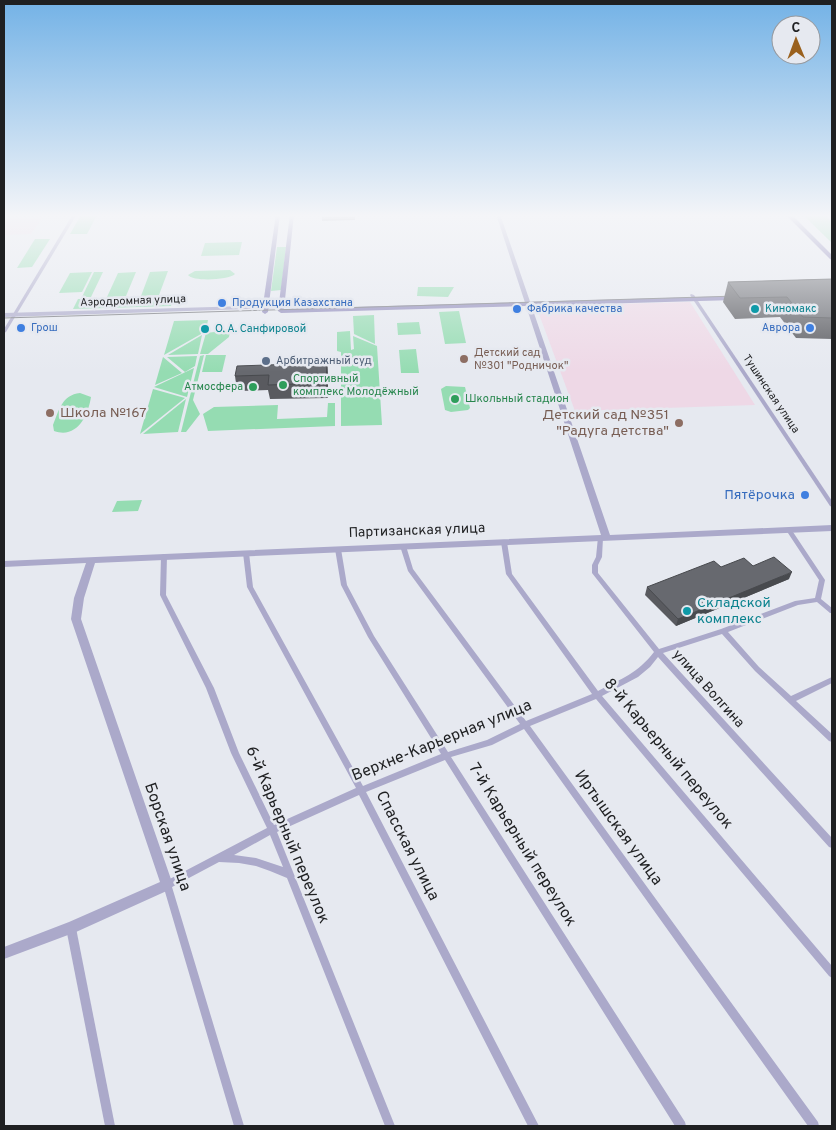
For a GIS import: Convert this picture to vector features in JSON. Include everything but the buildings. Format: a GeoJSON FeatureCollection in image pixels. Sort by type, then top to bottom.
{"type":"FeatureCollection","features":[{"type":"Feature","properties":{"kind":"main road"},"geometry":{"type":"LineString","coordinates":[[265,310],[271,267]]}},
{"type":"Feature","properties":{"kind":"main road"},"geometry":{"type":"LineString","coordinates":[[281,309],[286,267]]}},
{"type":"Feature","properties":{"kind":"main road"},"geometry":{"type":"LineString","coordinates":[[268,291],[276,293],[283,290]]}},
{"type":"Feature","properties":{"kind":"main road","name":"Аэродромная улица"},"geometry":{"type":"LineString","coordinates":[[281,309],[744,295]]}},
{"type":"Feature","properties":{"kind":"street"},"geometry":{"type":"LineString","coordinates":[[4,332],[9,318],[42,267]]}},
{"type":"Feature","properties":{"kind":"street","name":"улица Волгина"},"geometry":{"type":"LineString","coordinates":[[515,267],[603,538],[600,557],[595,565],[595,573],[658,652],[832,844]]}},
{"type":"Feature","properties":{"kind":"street","name":"Тушинская улица"},"geometry":{"type":"LineString","coordinates":[[694,297],[832,505]]}},
{"type":"Feature","properties":{"kind":"street","name":"Аэродромная улица"},"geometry":{"type":"LineString","coordinates":[[4,316],[9,318],[281,309]]}},
{"type":"Feature","properties":{"kind":"street","name":"Партизанская улица"},"geometry":{"type":"LineString","coordinates":[[4,564],[832,528]]}},
{"type":"Feature","properties":{"kind":"street"},"geometry":{"type":"LineString","coordinates":[[788,530],[822,580],[818,600],[832,611]]}},
{"type":"Feature","properties":{"kind":"street","name":"8-й Карьерный переулок"},"geometry":{"type":"LineString","coordinates":[[504,542],[509,574],[597,695],[832,973]]}},
{"type":"Feature","properties":{"kind":"street","name":"Иртышская улица"},"geometry":{"type":"LineString","coordinates":[[403,546],[410,569],[814,1126]]}},
{"type":"Feature","properties":{"kind":"street","name":"7-й Карьерный переулок"},"geometry":{"type":"LineString","coordinates":[[338,548],[344,584],[371,637],[448,755],[681,1126]]}},
{"type":"Feature","properties":{"kind":"street","name":"Спасская улица"},"geometry":{"type":"LineString","coordinates":[[246,553],[250,587],[361,790],[534,1126]]}},
{"type":"Feature","properties":{"kind":"street","name":"6-й Карьерный переулок"},"geometry":{"type":"LineString","coordinates":[[164,556],[163,595],[210,688],[234,753],[272,830],[390,1126]]}},
{"type":"Feature","properties":{"kind":"street","name":"Борская улица"},"geometry":{"type":"LineString","coordinates":[[92,560],[79,598],[76,619],[167,884],[238,1126]]}},
{"type":"Feature","properties":{"kind":"street","name":"Верхне-Карьерная улица"},"geometry":{"type":"LineString","coordinates":[[4,953],[71,928],[167,884],[272,830],[361,790],[448,755],[489,743],[525,725],[597,695],[635,675],[648,665],[658,652],[723,631],[797,602],[818,600]]}},
{"type":"Feature","properties":{"kind":"street"},"geometry":{"type":"LineString","coordinates":[[723,631],[757,669],[832,739]]}},
{"type":"Feature","properties":{"kind":"street"},"geometry":{"type":"LineString","coordinates":[[790,700],[832,680]]}},
{"type":"Feature","properties":{"kind":"street"},"geometry":{"type":"LineString","coordinates":[[215,860],[230,858],[256,861],[270,865],[289,875]]}},
{"type":"Feature","properties":{"kind":"street"},"geometry":{"type":"LineString","coordinates":[[71,928],[110,1126]]}},
{"type":"Feature","properties":{"kind":"shaded area"},"geometry":{"type":"Polygon","coordinates":[[[690,302],[755,405],[575,411],[536,306],[690,302]]]}},
{"type":"Feature","properties":{"kind":"green space"},"geometry":{"type":"Polygon","coordinates":[[[274,267],[284,267],[281,290],[271,291],[274,267]]]}},
{"type":"Feature","properties":{"kind":"green space"},"geometry":{"type":"Polygon","coordinates":[[[230,270],[235,274],[219,279],[197,279],[188,275],[195,271],[230,270]]]}},
{"type":"Feature","properties":{"kind":"green space"},"geometry":{"type":"Polygon","coordinates":[[[168,271],[159,295],[141,296],[150,272],[168,271]]]}},
{"type":"Feature","properties":{"kind":"green space"},"geometry":{"type":"Polygon","coordinates":[[[92,272],[82,292],[59,293],[70,273],[92,272]]]}},
{"type":"Feature","properties":{"kind":"green space"},"geometry":{"type":"Polygon","coordinates":[[[94,272],[103,272],[91,297],[82,297],[94,272]]]}},
{"type":"Feature","properties":{"kind":"green space"},"geometry":{"type":"Polygon","coordinates":[[[136,272],[126,296],[107,297],[118,273],[136,272]]]}},
{"type":"Feature","properties":{"kind":"green space"},"geometry":{"type":"Polygon","coordinates":[[[418,287],[454,287],[448,297],[417,296],[418,287]]]}},
{"type":"Feature","properties":{"kind":"green space"},"geometry":{"type":"Polygon","coordinates":[[[174,296],[171,306],[73,309],[78,299],[174,296]]]}},
{"type":"Feature","properties":{"kind":"green space"},"geometry":{"type":"Polygon","coordinates":[[[459,311],[466,343],[445,344],[439,312],[459,311]]]}},
{"type":"Feature","properties":{"kind":"green space"},"geometry":{"type":"Polygon","coordinates":[[[374,315],[375,344],[354,334],[353,316],[374,315]]]}},
{"type":"Feature","properties":{"kind":"green space"},"geometry":{"type":"Polygon","coordinates":[[[208,320],[201,334],[164,355],[174,321],[208,320]]]}},
{"type":"Feature","properties":{"kind":"green space"},"geometry":{"type":"Polygon","coordinates":[[[419,322],[421,334],[398,335],[397,323],[419,322]]]}},
{"type":"Feature","properties":{"kind":"green space"},"geometry":{"type":"Polygon","coordinates":[[[230,331],[229,337],[208,354],[200,354],[206,333],[230,331]]]}},
{"type":"Feature","properties":{"kind":"green space"},"geometry":{"type":"Polygon","coordinates":[[[350,331],[351,350],[354,349],[353,336],[377,346],[382,425],[341,426],[341,352],[337,351],[337,332],[350,331]]]}},
{"type":"Feature","properties":{"kind":"green space"},"geometry":{"type":"Polygon","coordinates":[[[202,335],[198,354],[168,355],[202,335]]]}},
{"type":"Feature","properties":{"kind":"green space"},"geometry":{"type":"Polygon","coordinates":[[[416,349],[419,373],[401,373],[399,350],[416,349]]]}},
{"type":"Feature","properties":{"kind":"green space"},"geometry":{"type":"Polygon","coordinates":[[[204,355],[193,400],[200,414],[186,432],[181,432],[200,356],[204,355]]]}},
{"type":"Feature","properties":{"kind":"green space"},"geometry":{"type":"Polygon","coordinates":[[[206,355],[226,355],[222,372],[202,372],[206,355]]]}},
{"type":"Feature","properties":{"kind":"green space"},"geometry":{"type":"Polygon","coordinates":[[[197,356],[195,366],[185,372],[167,357],[197,356]]]}},
{"type":"Feature","properties":{"kind":"green space"},"geometry":{"type":"Polygon","coordinates":[[[163,357],[182,373],[155,385],[163,357]]]}},
{"type":"Feature","properties":{"kind":"green space"},"geometry":{"type":"Polygon","coordinates":[[[194,368],[187,397],[154,387],[194,368]]]}},
{"type":"Feature","properties":{"kind":"green space","name":"Школьный стадион"},"geometry":{"type":"Polygon","coordinates":[[[446,386],[465,387],[470,408],[468,410],[451,412],[445,410],[441,389],[446,386]]]}},
{"type":"Feature","properties":{"kind":"green space"},"geometry":{"type":"Polygon","coordinates":[[[153,389],[185,398],[140,434],[153,389]]]}},
{"type":"Feature","properties":{"kind":"green space"},"geometry":{"type":"Polygon","coordinates":[[[80,393],[91,397],[87,411],[80,424],[69,432],[54,431],[53,425],[62,404],[69,397],[80,393]]]}},
{"type":"Feature","properties":{"kind":"green space"},"geometry":{"type":"Polygon","coordinates":[[[186,399],[178,432],[143,434],[186,399]]]}},
{"type":"Feature","properties":{"kind":"green space"},"geometry":{"type":"Polygon","coordinates":[[[328,403],[335,403],[335,426],[208,431],[203,414],[214,407],[278,405],[277,419],[327,417],[328,403]]]}},
{"type":"Feature","properties":{"kind":"green space"},"geometry":{"type":"Polygon","coordinates":[[[142,500],[138,511],[112,512],[117,501],[142,500]]]}},
{"type":"Feature","properties":{"kind":"tram line"},"geometry":{"type":"LineString","coordinates":[[4,318],[737,296]]}},
{"type":"Feature","properties":{"kind":"place","name":"Продукция Казахстана"},"geometry":{"type":"Point","coordinates":[222,303]}},
{"type":"Feature","properties":{"kind":"place","name":"Фабрика качества"},"geometry":{"type":"Point","coordinates":[517,309]}},
{"type":"Feature","properties":{"kind":"place","name":"Киномакс"},"geometry":{"type":"Point","coordinates":[755,309]}},
{"type":"Feature","properties":{"kind":"place","name":"Грош"},"geometry":{"type":"Point","coordinates":[21,328]}},
{"type":"Feature","properties":{"kind":"place","name":"Аврора"},"geometry":{"type":"Point","coordinates":[810,328]}},
{"type":"Feature","properties":{"kind":"place","name":"О. А. Санфировой"},"geometry":{"type":"Point","coordinates":[205,329]}},
{"type":"Feature","properties":{"kind":"place","name":"Детский сад №301 \"Родничок\""},"geometry":{"type":"Point","coordinates":[464,359]}},
{"type":"Feature","properties":{"kind":"place","name":"Арбитражный суд"},"geometry":{"type":"Point","coordinates":[266,361]}},
{"type":"Feature","properties":{"kind":"place","name":"Спортивный комплекс Молодёжный"},"geometry":{"type":"Point","coordinates":[283,385]}},
{"type":"Feature","properties":{"kind":"place","name":"Атмосфера"},"geometry":{"type":"Point","coordinates":[253,387]}},
{"type":"Feature","properties":{"kind":"place","name":"Школьный стадион"},"geometry":{"type":"Point","coordinates":[455,399]}},
{"type":"Feature","properties":{"kind":"place","name":"Школа №167"},"geometry":{"type":"Point","coordinates":[50,413]}},
{"type":"Feature","properties":{"kind":"place","name":"Детский сад №351 \"Радуга детства\""},"geometry":{"type":"Point","coordinates":[679,423]}},
{"type":"Feature","properties":{"kind":"place","name":"Пятёрочка"},"geometry":{"type":"Point","coordinates":[805,495]}},
{"type":"Feature","properties":{"kind":"place","name":"Складской комплекс"},"geometry":{"type":"Point","coordinates":[687,611]}}]}
